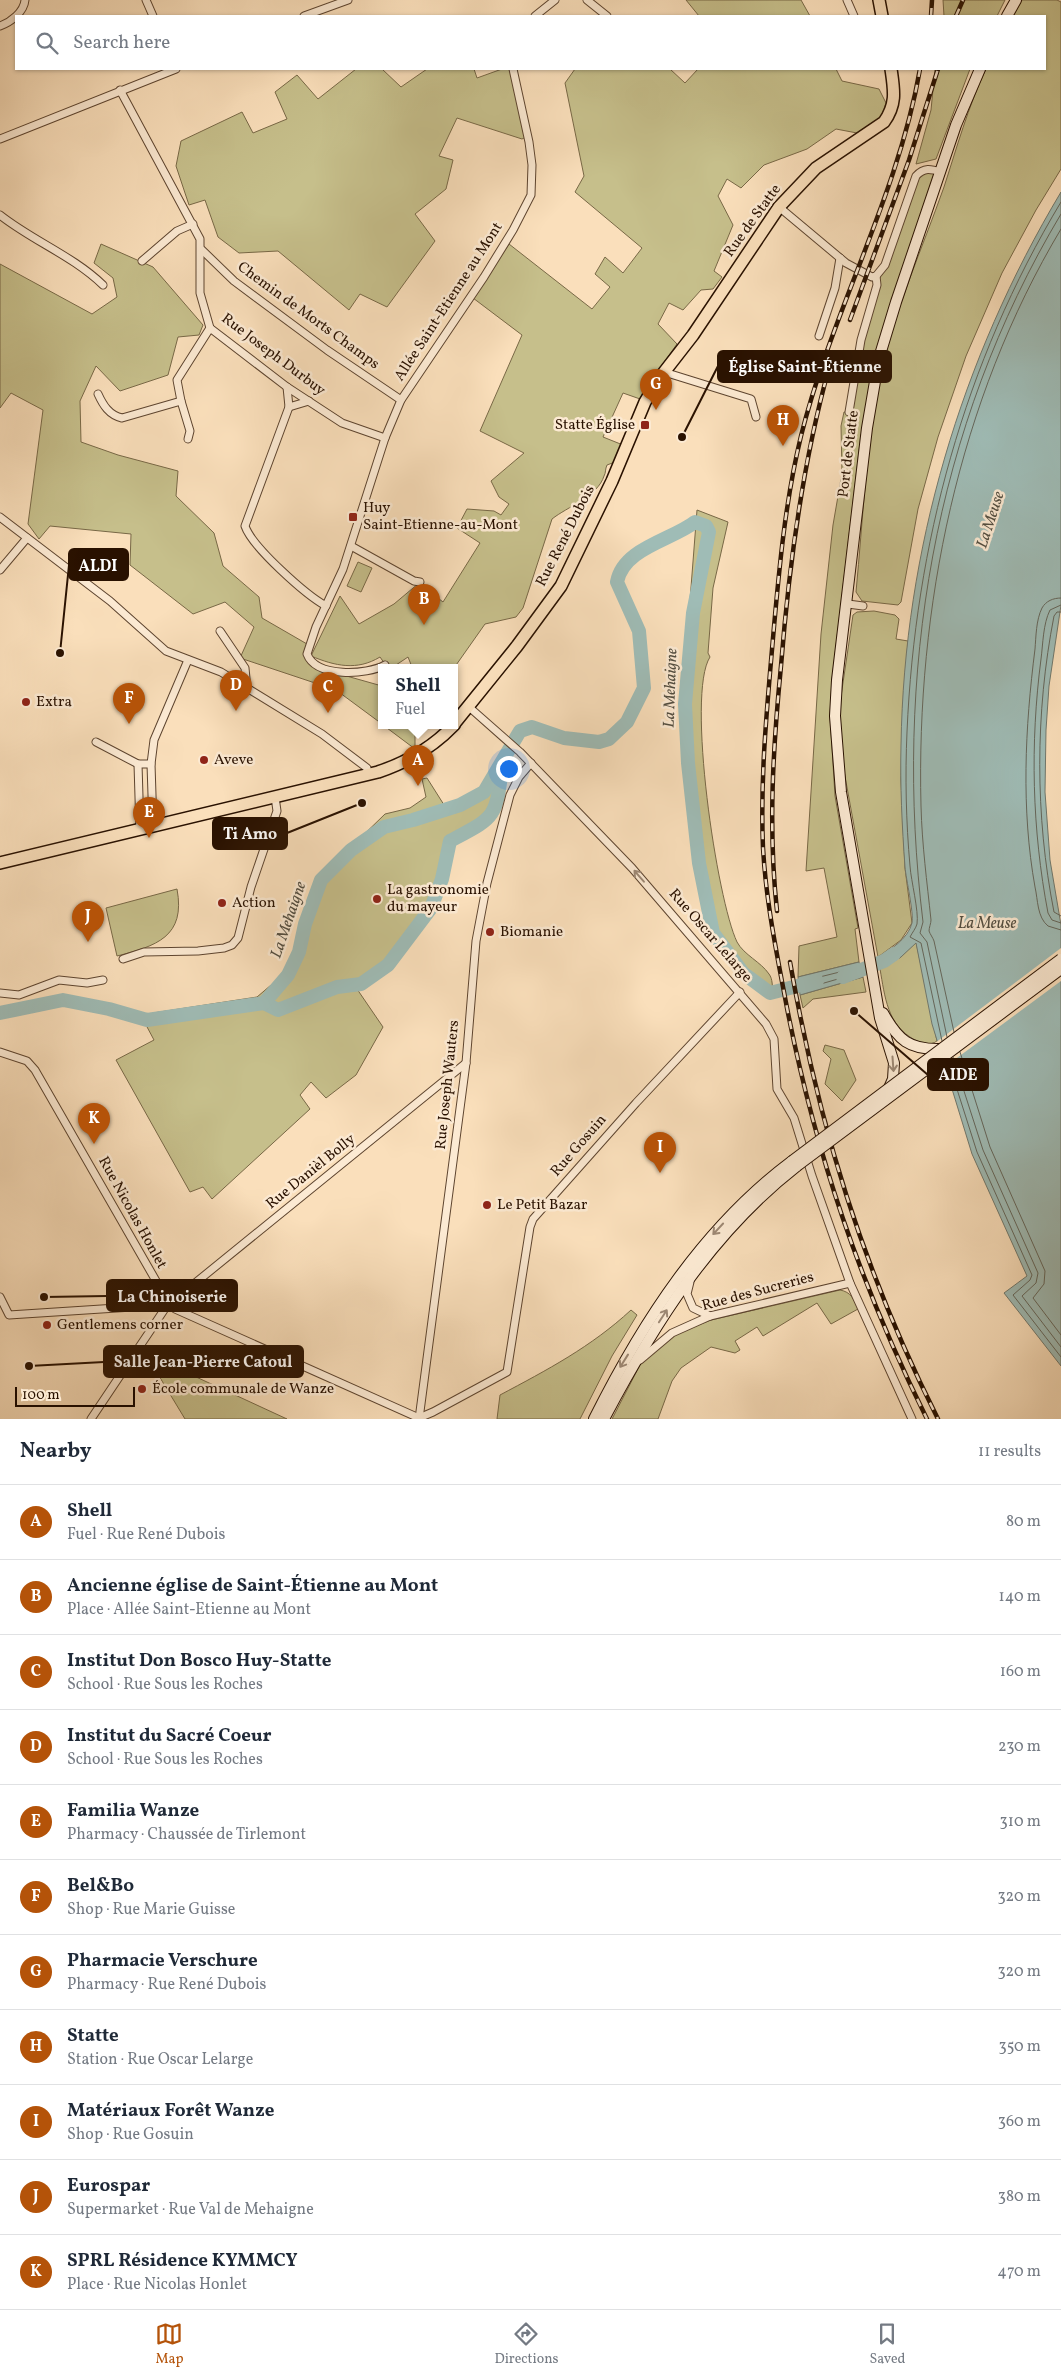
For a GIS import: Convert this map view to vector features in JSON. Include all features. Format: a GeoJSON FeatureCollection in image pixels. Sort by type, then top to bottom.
{"type":"FeatureCollection","features":[{"type":"Feature","properties":{"kind":"main road"},"geometry":{"type":"LineString","coordinates":[[879,0],[882,15]]}},
{"type":"Feature","properties":{"kind":"main road"},"geometry":{"type":"LineString","coordinates":[[1008,15],[1016,0]]}},
{"type":"Feature","properties":{"kind":"main road","name":"Rue de Statte"},"geometry":{"type":"LineString","coordinates":[[664,372],[693,335],[779,206],[816,168],[884,122],[891,112],[895,95],[891,70]]}},
{"type":"Feature","properties":{"kind":"main road","name":"Port de Statte"},"geometry":{"type":"LineString","coordinates":[[889,1088],[893,1079],[894,1063],[880,1018],[841,792],[835,716],[837,680],[848,604],[867,428],[879,358],[956,125],[980,70]]}},
{"type":"Feature","properties":{"kind":"main road","name":"Rue René Dubois"},"geometry":{"type":"LineString","coordinates":[[458,719],[561,586],[612,480],[645,402],[664,372]]}},
{"type":"Feature","properties":{"kind":"main road","name":"Rue René Dubois"},"geometry":{"type":"LineString","coordinates":[[0,864],[368,775],[400,764],[416,756],[439,740],[449,729]]}},
{"type":"Feature","properties":{"kind":"main road"},"geometry":{"type":"LineString","coordinates":[[604,1419],[629,1371],[659,1322],[691,1276],[719,1240],[756,1201],[795,1164],[889,1088],[1061,959]]}},
{"type":"Feature","properties":{"kind":"main road"},"geometry":{"type":"LineString","coordinates":[[594,1419],[618,1371],[641,1333],[706,1242],[750,1196],[916,1078],[1061,968]]}},
{"type":"Feature","properties":{"kind":"main road"},"geometry":{"type":"LineString","coordinates":[[879,1006],[894,1032],[915,1047],[940,1049]]}},
{"type":"Feature","properties":{"kind":"main road"},"geometry":{"type":"LineString","coordinates":[[915,1047],[918,1066],[916,1078]]}},
{"type":"Feature","properties":{"kind":"street"},"geometry":{"type":"LineString","coordinates":[[16,15],[24,6],[24,0]]}},
{"type":"Feature","properties":{"kind":"street"},"geometry":{"type":"LineString","coordinates":[[146,0],[153,15]]}},
{"type":"Feature","properties":{"kind":"street"},"geometry":{"type":"LineString","coordinates":[[307,15],[348,0]]}},
{"type":"Feature","properties":{"kind":"street"},"geometry":{"type":"LineString","coordinates":[[537,15],[555,0]]}},
{"type":"Feature","properties":{"kind":"street"},"geometry":{"type":"LineString","coordinates":[[587,0],[606,15]]}},
{"type":"Feature","properties":{"kind":"street"},"geometry":{"type":"LineString","coordinates":[[847,0],[854,15]]}},
{"type":"Feature","properties":{"kind":"street"},"geometry":{"type":"LineString","coordinates":[[0,26],[10,22],[15,16]]}},
{"type":"Feature","properties":{"kind":"street"},"geometry":{"type":"LineString","coordinates":[[0,138],[173,70]]}},
{"type":"Feature","properties":{"kind":"street","name":"Allée Saint-Etienne au Mont"},"geometry":{"type":"LineString","coordinates":[[378,668],[358,674],[340,672],[311,661],[307,652],[352,546],[385,438],[402,400],[488,270],[513,230],[531,195],[532,165],[529,142],[513,70]]}},
{"type":"Feature","properties":{"kind":"street","name":"Rue Joseph Durbuy"},"geometry":{"type":"LineString","coordinates":[[120,90],[200,239],[202,250],[200,293],[210,328],[287,387],[342,423],[385,438]]}},
{"type":"Feature","properties":{"kind":"street"},"geometry":{"type":"LineString","coordinates":[[849,412],[861,340],[877,285],[876,276],[885,265],[916,176],[921,170],[928,169],[941,172]]}},
{"type":"Feature","properties":{"kind":"street"},"geometry":{"type":"LineString","coordinates":[[779,206],[840,258],[872,277],[876,276]]}},
{"type":"Feature","properties":{"kind":"street"},"geometry":{"type":"LineString","coordinates":[[0,215],[44,246],[91,274],[103,285]]}},
{"type":"Feature","properties":{"kind":"street"},"geometry":{"type":"LineString","coordinates":[[142,261],[177,231],[193,224]]}},
{"type":"Feature","properties":{"kind":"street","name":"Chemin de Morts Champs"},"geometry":{"type":"LineString","coordinates":[[202,250],[234,281],[327,350],[402,400]]}},
{"type":"Feature","properties":{"kind":"street"},"geometry":{"type":"LineString","coordinates":[[819,336],[835,288],[840,258]]}},
{"type":"Feature","properties":{"kind":"street"},"geometry":{"type":"LineString","coordinates":[[188,439],[190,431],[177,380],[210,328]]}},
{"type":"Feature","properties":{"kind":"street"},"geometry":{"type":"LineString","coordinates":[[664,372],[751,399],[756,416]]}},
{"type":"Feature","properties":{"kind":"street"},"geometry":{"type":"LineString","coordinates":[[287,387],[289,406],[245,526],[248,535],[254,543],[313,599],[326,606]]}},
{"type":"Feature","properties":{"kind":"street"},"geometry":{"type":"LineString","coordinates":[[98,394],[103,405],[114,415],[122,418],[182,401]]}},
{"type":"Feature","properties":{"kind":"street"},"geometry":{"type":"LineString","coordinates":[[289,406],[309,401]]}},
{"type":"Feature","properties":{"kind":"street"},"geometry":{"type":"LineString","coordinates":[[0,517],[110,601],[166,651],[221,672],[322,734],[367,768],[368,775]]}},
{"type":"Feature","properties":{"kind":"street"},"geometry":{"type":"LineString","coordinates":[[0,570],[27,538]]}},
{"type":"Feature","properties":{"kind":"street"},"geometry":{"type":"LineString","coordinates":[[352,546],[414,581],[420,582]]}},
{"type":"Feature","properties":{"kind":"street"},"geometry":{"type":"LineString","coordinates":[[848,604],[863,606]]}},
{"type":"Feature","properties":{"kind":"street"},"geometry":{"type":"LineString","coordinates":[[220,631],[245,668],[247,689]]}},
{"type":"Feature","properties":{"kind":"street"},"geometry":{"type":"LineString","coordinates":[[153,826],[151,764],[154,740],[160,722],[188,660]]}},
{"type":"Feature","properties":{"kind":"street","name":"Rue Oscar Lelarge"},"geometry":{"type":"LineString","coordinates":[[469,707],[518,750],[632,868],[766,1024],[774,1039],[777,1089],[794,1118],[812,1176],[850,1283]]}},
{"type":"Feature","properties":{"kind":"street"},"geometry":{"type":"LineString","coordinates":[[96,742],[138,764],[151,764]]}},
{"type":"Feature","properties":{"kind":"street","name":"Rue Joseph Wauters"},"geometry":{"type":"LineString","coordinates":[[419,1418],[466,1063],[476,941],[487,883],[510,795],[519,777],[531,763]]}},
{"type":"Feature","properties":{"kind":"street"},"geometry":{"type":"LineString","coordinates":[[138,764],[140,830]]}},
{"type":"Feature","properties":{"kind":"street"},"geometry":{"type":"LineString","coordinates":[[123,959],[144,952],[198,951],[224,948],[232,945],[238,938],[251,887],[277,811],[275,797]]}},
{"type":"Feature","properties":{"kind":"street"},"geometry":{"type":"LineString","coordinates":[[0,992],[19,995],[59,980],[87,983],[103,980]]}},
{"type":"Feature","properties":{"kind":"street","name":"Rue Gosuin"},"geometry":{"type":"LineString","coordinates":[[419,1418],[508,1372],[530,1227],[533,1219],[636,1103],[740,992]]}},
{"type":"Feature","properties":{"kind":"street","name":"Rue Nicolas Honlet"},"geometry":{"type":"LineString","coordinates":[[0,1052],[28,1061],[35,1070],[167,1304],[175,1309]]}},
{"type":"Feature","properties":{"kind":"street","name":"Rue Danièl Bolly"},"geometry":{"type":"LineString","coordinates":[[91,1419],[167,1304],[466,1063]]}},
{"type":"Feature","properties":{"kind":"street"},"geometry":{"type":"LineString","coordinates":[[691,1276],[687,1290],[688,1300],[693,1308],[710,1316]]}},
{"type":"Feature","properties":{"kind":"street"},"geometry":{"type":"LineString","coordinates":[[850,1283],[912,1419]]}},
{"type":"Feature","properties":{"kind":"street","name":"Rue des Sucreries"},"geometry":{"type":"LineString","coordinates":[[629,1371],[653,1347],[672,1333],[710,1316],[850,1283]]}},
{"type":"Feature","properties":{"kind":"street"},"geometry":{"type":"LineString","coordinates":[[0,1297],[10,1316],[167,1304],[171,1312],[175,1309],[419,1418]]}},
{"type":"Feature","properties":{"kind":"shaded area"},"geometry":{"type":"Polygon","coordinates":[[[686,0],[801,0],[809,15],[698,15],[686,0]]]}},
{"type":"Feature","properties":{"kind":"shaded area"},"geometry":{"type":"Polygon","coordinates":[[[943,0],[1005,0],[998,15],[944,15],[943,0]]]}},
{"type":"Feature","properties":{"kind":"shaded area"},"geometry":{"type":"Polygon","coordinates":[[[1022,0],[1057,0],[1061,2],[1061,169],[1036,210],[1002,273],[966,356],[938,437],[918,509],[901,602],[898,605],[862,601],[856,592],[872,427],[881,373],[901,302],[944,187],[968,112],[986,70],[1046,70],[1046,15],[1014,15],[1022,0]]]}},
{"type":"Feature","properties":{"kind":"shaded area"},"geometry":{"type":"Polygon","coordinates":[[[355,70],[383,70],[401,87],[426,70],[474,70],[477,78],[499,70],[513,70],[528,136],[522,139],[457,118],[439,156],[453,160],[446,189],[415,214],[435,241],[387,307],[360,294],[349,310],[278,251],[239,253],[218,237],[205,200],[189,205],[176,166],[181,141],[242,112],[253,133],[287,119],[275,92],[297,75],[318,99],[355,70]]]}},
{"type":"Feature","properties":{"kind":"shaded area"},"geometry":{"type":"Polygon","coordinates":[[[574,70],[671,70],[685,83],[697,70],[836,70],[842,81],[879,89],[886,103],[881,117],[857,133],[836,129],[807,149],[764,165],[741,188],[727,179],[718,196],[733,225],[714,271],[722,277],[713,289],[701,290],[683,310],[669,303],[658,324],[677,344],[657,372],[643,400],[623,393],[603,437],[623,445],[615,462],[607,465],[601,483],[589,495],[552,519],[523,608],[516,617],[485,624],[457,664],[411,664],[408,657],[398,664],[385,664],[380,657],[363,664],[346,666],[311,656],[340,596],[359,624],[394,604],[419,583],[443,602],[480,543],[457,528],[467,509],[494,511],[501,515],[509,504],[499,497],[491,481],[524,453],[480,431],[522,335],[473,298],[509,244],[592,309],[610,287],[595,274],[605,257],[623,273],[642,248],[575,192],[584,176],[565,83],[574,70]]]}},
{"type":"Feature","properties":{"kind":"shaded area"},"geometry":{"type":"Polygon","coordinates":[[[935,70],[970,70],[936,159],[916,164],[931,110],[935,70]]]}},
{"type":"Feature","properties":{"kind":"shaded area"},"geometry":{"type":"Polygon","coordinates":[[[921,170],[941,172],[896,302],[867,428],[861,434],[832,680],[830,716],[835,796],[858,928],[855,929],[859,962],[798,977],[799,946],[837,937],[824,868],[806,871],[821,634],[833,525],[842,473],[841,426],[844,412],[848,412],[861,340],[879,274],[921,170]]]}},
{"type":"Feature","properties":{"kind":"shaded area"},"geometry":{"type":"Polygon","coordinates":[[[101,244],[153,267],[203,325],[199,335],[178,337],[168,375],[120,391],[96,366],[80,401],[81,442],[118,455],[178,471],[176,496],[214,533],[223,566],[259,597],[262,618],[307,644],[307,654],[325,667],[331,677],[343,675],[378,685],[378,721],[336,690],[240,658],[254,627],[225,602],[193,614],[130,565],[131,534],[50,526],[39,539],[28,524],[43,410],[11,393],[0,408],[0,264],[92,314],[117,297],[113,278],[94,263],[101,244]]]}},
{"type":"Feature","properties":{"kind":"shaded area"},"geometry":{"type":"Polygon","coordinates":[[[697,510],[728,522],[713,588],[708,653],[710,657],[703,678],[701,711],[707,798],[713,843],[729,919],[737,942],[769,974],[773,992],[770,993],[743,973],[713,937],[696,863],[683,747],[682,703],[697,510]]]}},
{"type":"Feature","properties":{"kind":"shaded area"},"geometry":{"type":"Polygon","coordinates":[[[358,562],[372,568],[361,592],[347,586],[358,562]]]}},
{"type":"Feature","properties":{"kind":"shaded area"},"geometry":{"type":"Polygon","coordinates":[[[874,611],[895,615],[899,619],[896,639],[908,641],[903,708],[901,780],[905,868],[912,923],[901,940],[878,957],[840,749],[839,710],[853,615],[857,612],[874,611]]]}},
{"type":"Feature","properties":{"kind":"shaded area"},"geometry":{"type":"Polygon","coordinates":[[[388,729],[420,729],[415,735],[415,749],[388,729]]]}},
{"type":"Feature","properties":{"kind":"shaded area"},"geometry":{"type":"Polygon","coordinates":[[[502,764],[498,799],[490,819],[450,841],[452,851],[435,909],[386,970],[357,989],[383,1027],[356,1075],[326,1098],[311,1082],[300,1095],[310,1109],[212,1199],[203,1187],[190,1192],[116,1060],[154,1040],[146,1025],[153,1013],[257,997],[284,974],[296,946],[305,907],[315,882],[385,814],[410,808],[426,797],[422,779],[427,778],[446,808],[466,802],[480,794],[502,764]]]}},
{"type":"Feature","properties":{"kind":"shaded area"},"geometry":{"type":"Polygon","coordinates":[[[177,889],[179,905],[177,918],[172,929],[165,937],[144,948],[117,956],[106,908],[177,889]]]}},
{"type":"Feature","properties":{"kind":"shaded area"},"geometry":{"type":"Polygon","coordinates":[[[916,942],[937,1041],[929,1044],[918,1041],[898,1027],[886,1000],[880,969],[901,957],[916,942]]]}},
{"type":"Feature","properties":{"kind":"shaded area"},"geometry":{"type":"Polygon","coordinates":[[[863,977],[866,992],[813,999],[803,1008],[800,995],[863,977]]]}},
{"type":"Feature","properties":{"kind":"shaded area"},"geometry":{"type":"Polygon","coordinates":[[[825,1045],[844,1050],[856,1080],[842,1101],[825,1084],[831,1059],[823,1051],[825,1045]]]}},
{"type":"Feature","properties":{"kind":"shaded area"},"geometry":{"type":"Polygon","coordinates":[[[840,1290],[852,1296],[858,1309],[831,1324],[817,1303],[763,1336],[757,1327],[735,1341],[740,1350],[735,1353],[711,1347],[681,1368],[672,1381],[658,1419],[612,1419],[640,1365],[673,1335],[711,1320],[840,1290]]]}},
{"type":"Feature","properties":{"kind":"shaded area"},"geometry":{"type":"Polygon","coordinates":[[[631,1310],[637,1315],[612,1356],[580,1419],[497,1419],[500,1395],[584,1347],[631,1310]]]}},
{"type":"Feature","properties":{"kind":"shaded area"},"geometry":{"type":"Polygon","coordinates":[[[181,1370],[287,1419],[185,1419],[159,1376],[181,1370]]]}},
{"type":"Feature","properties":{"kind":"water","name":"La Meuse"},"geometry":{"type":"Polygon","coordinates":[[[1061,192],[1061,605],[1049,686],[1045,792],[1050,860],[1061,925],[1061,1366],[1004,1293],[1027,1276],[972,1154],[932,1024],[916,943],[901,957],[880,969],[878,957],[903,939],[912,923],[903,836],[901,745],[905,672],[913,600],[927,528],[945,458],[967,389],[994,321],[1026,256],[1061,192]]]}},
{"type":"Feature","properties":{"kind":"water"},"geometry":{"type":"Polygon","coordinates":[[[859,962],[863,977],[800,995],[798,977],[859,962]]]}},
{"type":"Feature","properties":{"kind":"pier"},"geometry":{"type":"Polygon","coordinates":[[[1061,948],[1061,981],[942,1069],[935,1043],[1061,948]]]}},
{"type":"Feature","properties":{"kind":"waterway","name":"La Mehaigne"},"geometry":{"type":"LineString","coordinates":[[0,1013],[63,1000],[109,1009],[147,1020],[264,1003],[288,975],[299,952],[305,924],[321,880],[351,850],[384,827],[460,805],[484,792],[520,731],[532,727],[564,738],[599,742],[609,739],[627,722],[644,688],[639,631],[617,582],[621,570],[638,553],[695,522],[706,526],[709,532],[693,613],[685,704],[688,763],[699,863],[713,933],[743,973],[770,993],[817,981]]}},
{"type":"Feature","properties":{"kind":"waterway","name":"La Mehaigne"},"geometry":{"type":"LineString","coordinates":[[264,1003],[278,1010],[337,987],[361,984],[388,965],[431,908],[442,879],[450,841],[476,827],[491,815],[498,797],[502,767]]}},
{"type":"Feature","properties":{"kind":"waterway","name":"La Mehaigne"},"geometry":{"type":"LineString","coordinates":[[843,977],[884,961],[894,954]]}},
{"type":"Feature","properties":{"kind":"railway"},"geometry":{"type":"LineString","coordinates":[[931,15],[932,0]]}},
{"type":"Feature","properties":{"kind":"railway"},"geometry":{"type":"LineString","coordinates":[[956,15],[963,0]]}},
{"type":"Feature","properties":{"kind":"railway"},"geometry":{"type":"LineString","coordinates":[[920,70],[910,116],[896,162],[814,390],[795,461],[783,536],[775,613],[768,690],[762,822],[764,868],[772,928],[799,1062],[826,1167],[881,1319],[927,1419]]}},
{"type":"Feature","properties":{"kind":"railway"},"geometry":{"type":"LineString","coordinates":[[850,320],[909,160],[938,70]]}},
{"type":"Feature","properties":{"kind":"railway"},"geometry":{"type":"LineString","coordinates":[[777,911],[772,819],[776,727],[784,628],[804,478],[829,368]]}},
{"type":"Feature","properties":{"kind":"railway"},"geometry":{"type":"LineString","coordinates":[[790,962],[815,1082],[847,1196],[887,1308],[938,1419]]}},
{"type":"Feature","properties":{"kind":"place","name":"Pharmacie Verschure"},"geometry":{"type":"Point","coordinates":[656,410]}},
{"type":"Feature","properties":{"kind":"place","name":"Statte Église"},"geometry":{"type":"Point","coordinates":[645,425]}},
{"type":"Feature","properties":{"kind":"place","name":"Église Saint-Étienne"},"geometry":{"type":"Point","coordinates":[682,437]}},
{"type":"Feature","properties":{"kind":"place","name":"Statte"},"geometry":{"type":"Point","coordinates":[783,446]}},
{"type":"Feature","properties":{"kind":"place","name":"Huy Saint-Etienne-au-Mont"},"geometry":{"type":"Point","coordinates":[353,517]}},
{"type":"Feature","properties":{"kind":"place","name":"Ancienne église de Saint-Étienne au Mont"},"geometry":{"type":"Point","coordinates":[424,625]}},
{"type":"Feature","properties":{"kind":"place","name":"ALDI"},"geometry":{"type":"Point","coordinates":[60,653]}},
{"type":"Feature","properties":{"kind":"place","name":"Extra"},"geometry":{"type":"Point","coordinates":[26,702]}},
{"type":"Feature","properties":{"kind":"place","name":"Institut du Sacré Coeur"},"geometry":{"type":"Point","coordinates":[236,711]}},
{"type":"Feature","properties":{"kind":"place","name":"Institut Don Bosco Huy-Statte"},"geometry":{"type":"Point","coordinates":[328,713]}},
{"type":"Feature","properties":{"kind":"place","name":"Bel&Bo"},"geometry":{"type":"Point","coordinates":[129,724]}},
{"type":"Feature","properties":{"kind":"place","name":"Aveve"},"geometry":{"type":"Point","coordinates":[204,760]}},
{"type":"Feature","properties":{"kind":"place","name":"Shell"},"geometry":{"type":"Point","coordinates":[418,786]}},
{"type":"Feature","properties":{"kind":"place","name":"Ti Amo"},"geometry":{"type":"Point","coordinates":[362,803]}},
{"type":"Feature","properties":{"kind":"place","name":"Familia Wanze"},"geometry":{"type":"Point","coordinates":[149,838]}},
{"type":"Feature","properties":{"kind":"place","name":"La gastronomie du mayeur"},"geometry":{"type":"Point","coordinates":[377,899]}},
{"type":"Feature","properties":{"kind":"place","name":"Action"},"geometry":{"type":"Point","coordinates":[222,903]}},
{"type":"Feature","properties":{"kind":"place","name":"Biomanie"},"geometry":{"type":"Point","coordinates":[490,932]}},
{"type":"Feature","properties":{"kind":"place","name":"Eurospar"},"geometry":{"type":"Point","coordinates":[88,942]}},
{"type":"Feature","properties":{"kind":"place","name":"AIDE"},"geometry":{"type":"Point","coordinates":[854,1011]}},
{"type":"Feature","properties":{"kind":"place","name":"SPRL Résidence KYMMCY"},"geometry":{"type":"Point","coordinates":[94,1144]}},
{"type":"Feature","properties":{"kind":"place","name":"Matériaux Forêt Wanze"},"geometry":{"type":"Point","coordinates":[660,1173]}},
{"type":"Feature","properties":{"kind":"place","name":"Le Petit Bazar"},"geometry":{"type":"Point","coordinates":[487,1205]}},
{"type":"Feature","properties":{"kind":"place","name":"La Chinoiserie"},"geometry":{"type":"Point","coordinates":[44,1297]}},
{"type":"Feature","properties":{"kind":"place","name":"Gentlemens corner"},"geometry":{"type":"Point","coordinates":[47,1325]}},
{"type":"Feature","properties":{"kind":"place","name":"Salle Jean-Pierre Catoul"},"geometry":{"type":"Point","coordinates":[29,1366]}},
{"type":"Feature","properties":{"kind":"place","name":"École communale de Wanze"},"geometry":{"type":"Point","coordinates":[142,1389]}}]}
